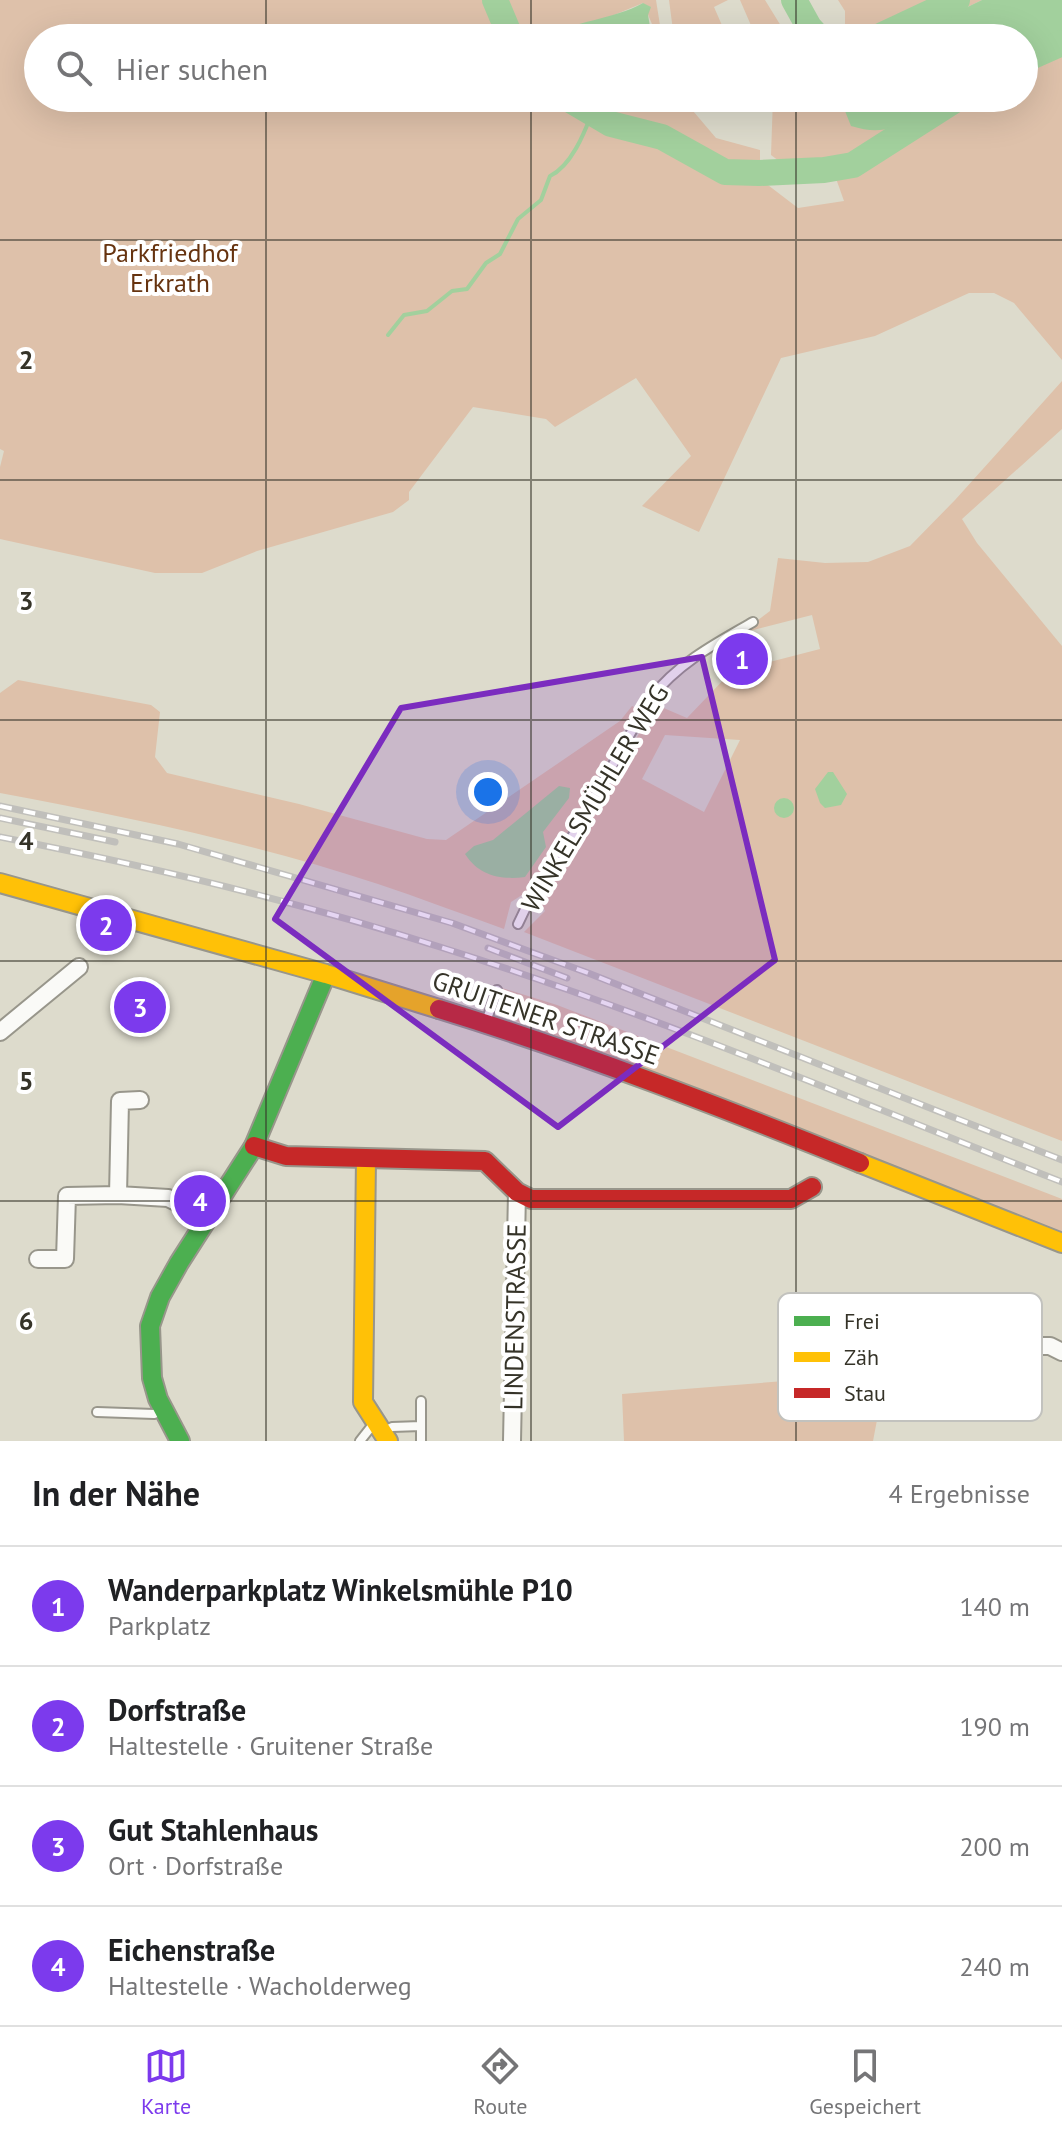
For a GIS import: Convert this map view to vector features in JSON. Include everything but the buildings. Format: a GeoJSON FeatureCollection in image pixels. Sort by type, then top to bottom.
{"type":"FeatureCollection","features":[{"type":"Feature","properties":{"kind":"street","name":"GRUITENER STRASSE"},"geometry":{"type":"LineString","coordinates":[[0,883],[326,974],[585,1056],[1062,1243]]}},
{"type":"Feature","properties":{"kind":"street"},"geometry":{"type":"LineString","coordinates":[[0,1032],[79,967]]}},
{"type":"Feature","properties":{"kind":"street"},"geometry":{"type":"LineString","coordinates":[[180,1441],[163,1410],[152,1378],[150,1326],[160,1297],[254,1146],[326,974]]}},
{"type":"Feature","properties":{"kind":"street"},"geometry":{"type":"LineString","coordinates":[[118,1195],[120,1101],[140,1100]]}},
{"type":"Feature","properties":{"kind":"street"},"geometry":{"type":"LineString","coordinates":[[254,1146],[286,1156],[485,1161],[517,1192],[531,1199],[791,1199],[812,1187]]}},
{"type":"Feature","properties":{"kind":"street"},"geometry":{"type":"LineString","coordinates":[[366,1159],[363,1402],[383,1431]]}},
{"type":"Feature","properties":{"kind":"street","name":"LINDENSTRASSE"},"geometry":{"type":"LineString","coordinates":[[512,1441],[517,1192]]}},
{"type":"Feature","properties":{"kind":"street"},"geometry":{"type":"LineString","coordinates":[[38,1259],[65,1259],[67,1196],[168,1198],[209,1218]]}},
{"type":"Feature","properties":{"kind":"street"},"geometry":{"type":"LineString","coordinates":[[1042,1346],[1062,1352]]}},
{"type":"Feature","properties":{"kind":"lane","name":"WINKELSMÜHLER WEG"},"geometry":{"type":"LineString","coordinates":[[518,924],[529,901],[556,865],[650,699],[664,681],[684,663],[753,622]]}},
{"type":"Feature","properties":{"kind":"lane"},"geometry":{"type":"LineString","coordinates":[[486,1023],[497,990]]}},
{"type":"Feature","properties":{"kind":"lane"},"geometry":{"type":"LineString","coordinates":[[421,1401],[421,1441]]}},
{"type":"Feature","properties":{"kind":"lane"},"geometry":{"type":"LineString","coordinates":[[97,1412],[154,1414],[163,1410]]}},
{"type":"Feature","properties":{"kind":"lane"},"geometry":{"type":"LineString","coordinates":[[360,1441],[392,1427],[421,1426]]}},
{"type":"Feature","properties":{"kind":"highlighted area"},"geometry":{"type":"Polygon","coordinates":[[[702,657],[775,960],[558,1127],[275,919],[401,708],[702,657]]]}},
{"type":"Feature","properties":{"kind":"green space","name":"Parkfriedhof Erkrath"},"geometry":{"type":"Polygon","coordinates":[[[0,0],[656,0],[660,24],[652,24],[643,3],[587,24],[24,24],[24,112],[694,112],[716,138],[760,150],[760,179],[798,208],[844,201],[833,170],[779,176],[779,161],[771,155],[773,112],[847,112],[889,131],[920,112],[1038,112],[1038,45],[1062,32],[1062,360],[1014,303],[994,293],[969,293],[875,336],[781,358],[699,532],[642,506],[691,456],[636,378],[555,427],[546,419],[473,407],[409,492],[409,500],[393,512],[257,551],[202,573],[155,573],[0,539],[0,467],[4,451],[0,449],[0,0]]]}},
{"type":"Feature","properties":{"kind":"green space"},"geometry":{"type":"Polygon","coordinates":[[[669,0],[728,0],[714,7],[721,24],[672,24],[669,0]]]}},
{"type":"Feature","properties":{"kind":"green space"},"geometry":{"type":"Polygon","coordinates":[[[740,0],[765,0],[780,24],[750,24],[740,0]]]}},
{"type":"Feature","properties":{"kind":"green space"},"geometry":{"type":"Polygon","coordinates":[[[838,0],[982,0],[932,24],[845,24],[845,11],[838,0]]]}},
{"type":"Feature","properties":{"kind":"green space"},"geometry":{"type":"Polygon","coordinates":[[[1062,381],[1062,429],[962,519],[977,543],[1062,646],[1062,1141],[524,932],[545,911],[540,902],[567,863],[651,712],[659,706],[687,718],[731,672],[820,649],[812,615],[741,633],[770,611],[778,558],[825,563],[868,562],[910,546],[1062,381]],[[665,735],[642,779],[704,812],[740,740],[665,735]]]}},
{"type":"Feature","properties":{"kind":"green space"},"geometry":{"type":"Polygon","coordinates":[[[18,680],[151,705],[160,712],[155,757],[167,773],[299,804],[427,839],[446,840],[620,721],[632,706],[636,708],[536,886],[511,902],[504,929],[378,884],[285,856],[143,822],[0,793],[0,693],[18,680]]]}},
{"type":"Feature","properties":{"kind":"green space"},"geometry":{"type":"Polygon","coordinates":[[[502,988],[557,1005],[1062,1199],[1062,1234],[493,1012],[502,988]]]}},
{"type":"Feature","properties":{"kind":"green space"},"geometry":{"type":"Polygon","coordinates":[[[778,1382],[778,1421],[877,1421],[873,1441],[624,1441],[622,1394],[778,1382]]]}},
{"type":"Feature","properties":{"kind":"shaded area"},"geometry":{"type":"Polygon","coordinates":[[[982,0],[1062,0],[1062,32],[1038,45],[1038,24],[932,24],[982,0]]]}},
{"type":"Feature","properties":{"kind":"shaded area"},"geometry":{"type":"Polygon","coordinates":[[[643,3],[651,7],[650,24],[580,24],[619,13],[643,3]]]}},
{"type":"Feature","properties":{"kind":"shaded area"},"geometry":{"type":"Polygon","coordinates":[[[845,112],[921,112],[889,128],[878,130],[851,126],[845,112]]]}},
{"type":"Feature","properties":{"kind":"shaded area"},"geometry":{"type":"Polygon","coordinates":[[[828,772],[833,772],[847,794],[841,805],[825,808],[815,789],[828,772]]]}},
{"type":"Feature","properties":{"kind":"shaded area"},"geometry":{"type":"Polygon","coordinates":[[[559,786],[570,788],[569,798],[543,832],[546,847],[525,877],[491,875],[477,867],[465,854],[474,846],[493,840],[559,786]]]}},
{"type":"Feature","properties":{"kind":"shaded area"},"geometry":{"type":"Polygon","coordinates":[[[780,798],[788,798],[794,808],[788,818],[780,818],[774,812],[774,804],[780,798]]]}},
{"type":"Feature","properties":{"kind":"waterway"},"geometry":{"type":"LineString","coordinates":[[495,0],[505,24]]}},
{"type":"Feature","properties":{"kind":"waterway"},"geometry":{"type":"LineString","coordinates":[[794,0],[807,24]]}},
{"type":"Feature","properties":{"kind":"waterway"},"geometry":{"type":"LineString","coordinates":[[906,24],[957,0]]}},
{"type":"Feature","properties":{"kind":"waterway"},"geometry":{"type":"LineString","coordinates":[[1038,54],[1062,43]]}},
{"type":"Feature","properties":{"kind":"waterway"},"geometry":{"type":"LineString","coordinates":[[591,112],[611,124],[662,137],[725,172],[759,173],[824,170],[853,165],[936,112]]}},
{"type":"Feature","properties":{"kind":"waterway"},"geometry":{"type":"LineString","coordinates":[[388,335],[404,315],[427,311],[452,291],[467,289],[486,263],[500,254],[518,219],[541,200],[550,176],[570,157],[592,113]]}},
{"type":"Feature","properties":{"kind":"railway"},"geometry":{"type":"LineString","coordinates":[[0,806],[178,844],[452,923],[588,973],[1062,1160]]}},
{"type":"Feature","properties":{"kind":"railway"},"geometry":{"type":"LineString","coordinates":[[0,818],[115,842]]}},
{"type":"Feature","properties":{"kind":"railway"},"geometry":{"type":"LineString","coordinates":[[0,837],[222,886],[332,914],[440,947],[675,1029],[1062,1182]]}},
{"type":"Feature","properties":{"kind":"railway"},"geometry":{"type":"LineString","coordinates":[[488,948],[567,978]]}},
{"type":"Feature","properties":{"kind":"traffic: fast"},"geometry":{"type":"LineString","coordinates":[[180,1441],[158,1399],[152,1378],[150,1326],[160,1297],[179,1263],[254,1146],[326,974]]}},
{"type":"Feature","properties":{"kind":"traffic: slow"},"geometry":{"type":"LineString","coordinates":[[0,883],[326,974],[439,1009]]}},
{"type":"Feature","properties":{"kind":"traffic: slow"},"geometry":{"type":"LineString","coordinates":[[366,1159],[363,1402],[388,1441]]}},
{"type":"Feature","properties":{"kind":"traffic: slow"},"geometry":{"type":"LineString","coordinates":[[860,1163],[1062,1243]]}},
{"type":"Feature","properties":{"kind":"traffic: jam"},"geometry":{"type":"LineString","coordinates":[[439,1009],[651,1082],[860,1163]]}},
{"type":"Feature","properties":{"kind":"traffic: jam"},"geometry":{"type":"LineString","coordinates":[[254,1146],[286,1156],[485,1161],[517,1192],[531,1199],[791,1199],[812,1187]]}},
{"type":"Feature","properties":{"kind":"place","name":"Wanderparkplatz Winkelsmühle P10"},"geometry":{"type":"Point","coordinates":[742,659]}},
{"type":"Feature","properties":{"kind":"place","name":"Dorfstraße"},"geometry":{"type":"Point","coordinates":[106,925]}},
{"type":"Feature","properties":{"kind":"place","name":"Gut Stahlenhaus"},"geometry":{"type":"Point","coordinates":[140,1007]}},
{"type":"Feature","properties":{"kind":"place","name":"Eichenstraße"},"geometry":{"type":"Point","coordinates":[200,1201]}}]}
